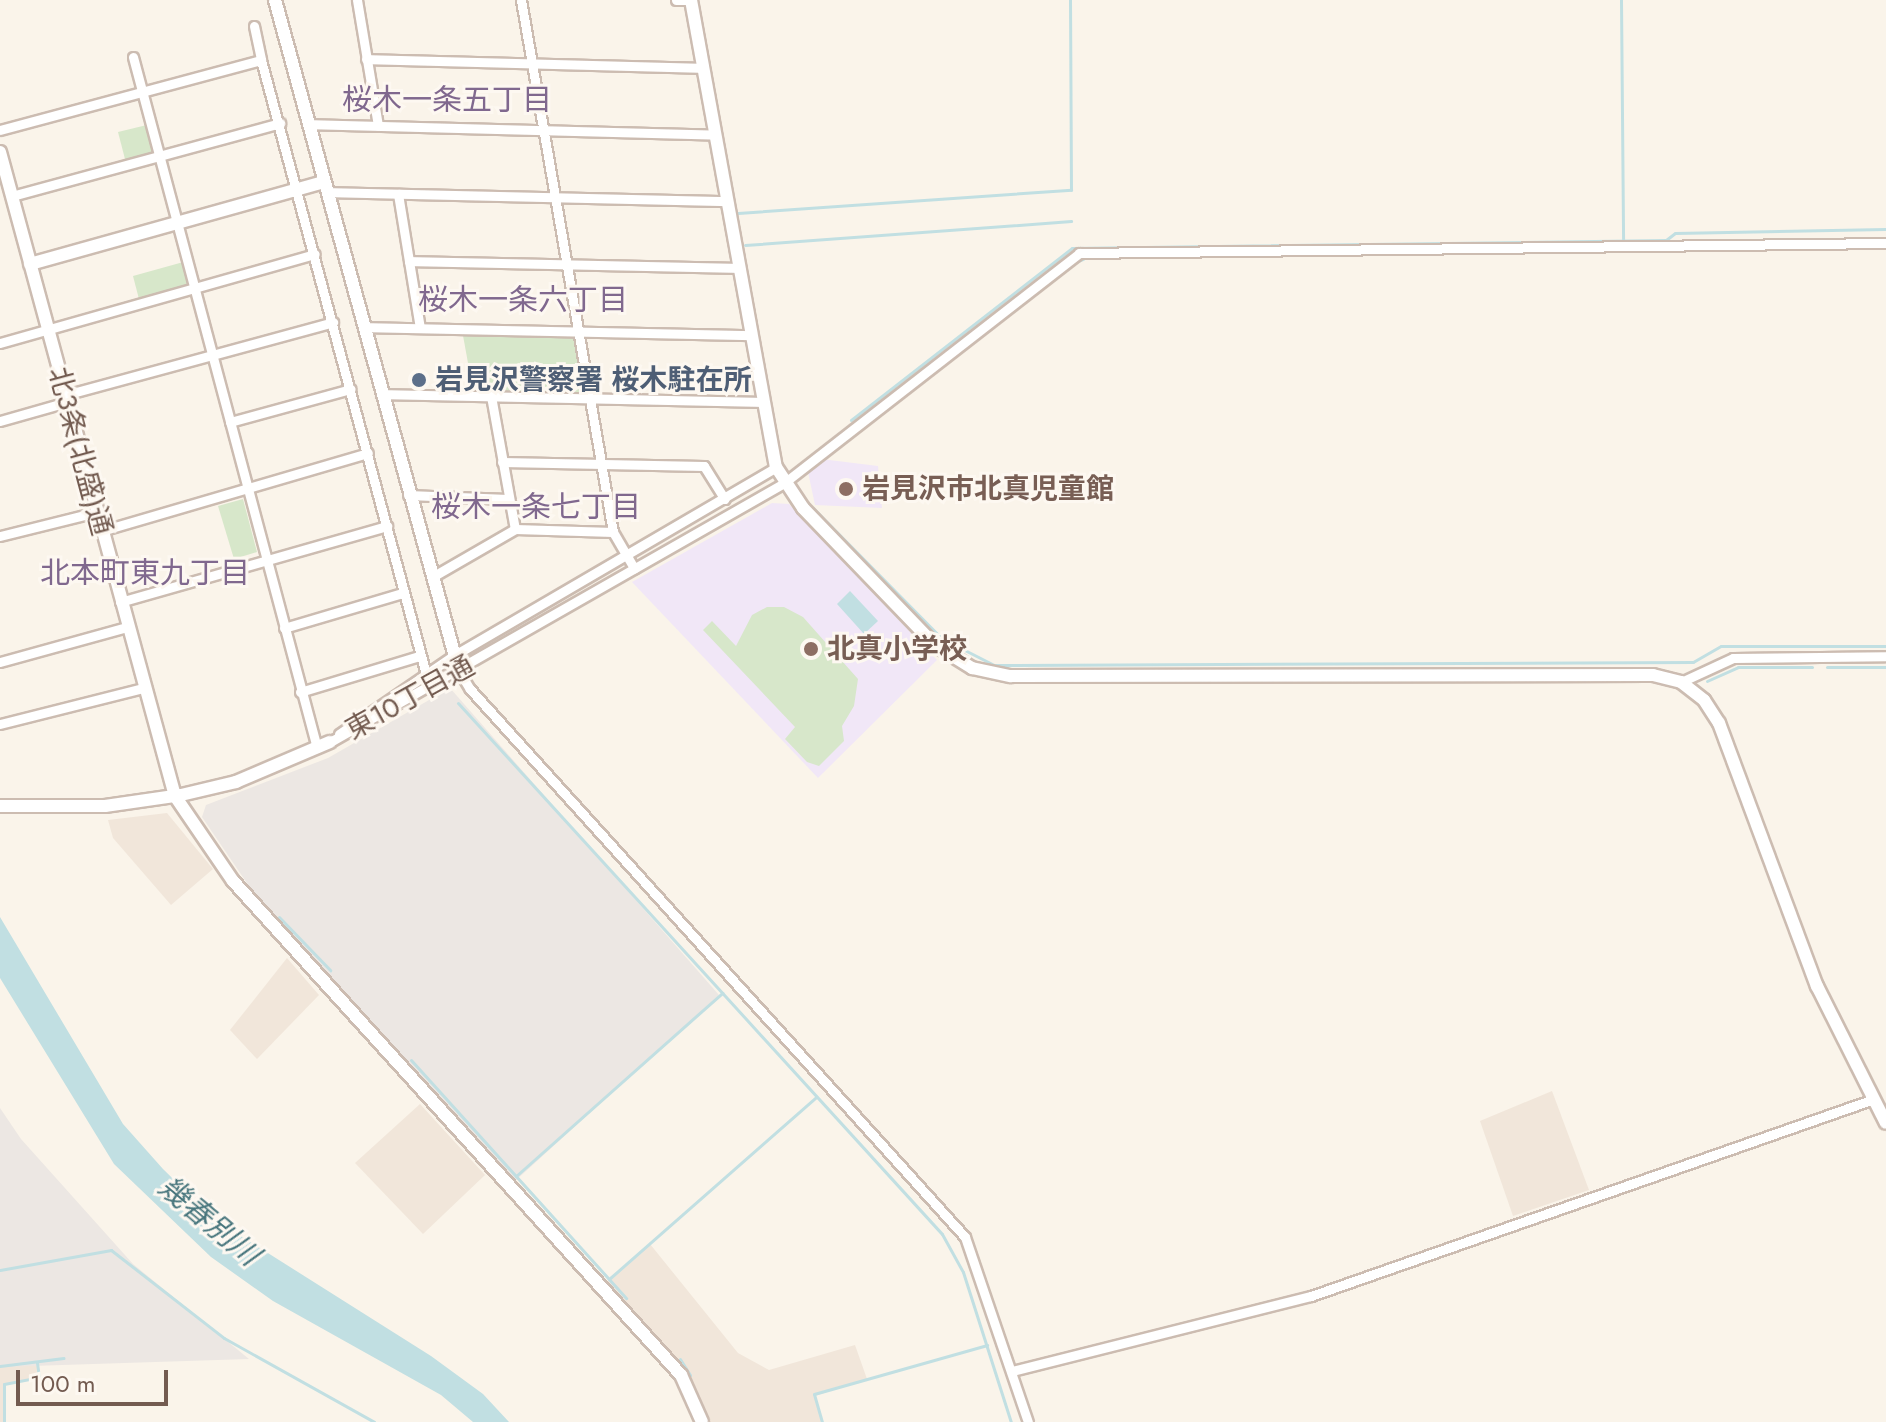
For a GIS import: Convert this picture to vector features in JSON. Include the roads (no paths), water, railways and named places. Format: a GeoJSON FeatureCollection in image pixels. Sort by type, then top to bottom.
{"type":"FeatureCollection","features":[{"type":"Feature","properties":{"kind":"street"},"geometry":{"type":"LineString","coordinates":[[275,0],[408,495],[459,671],[480,701],[965,1237],[1028,1422]]}},
{"type":"Feature","properties":{"kind":"street"},"geometry":{"type":"LineString","coordinates":[[357,0],[378,125]]}},
{"type":"Feature","properties":{"kind":"street"},"geometry":{"type":"LineString","coordinates":[[521,0],[613,532],[634,568]]}},
{"type":"Feature","properties":{"kind":"street"},"geometry":{"type":"LineString","coordinates":[[676,0],[691,0],[761,402],[776,467],[784,483],[935,645],[991,674],[1653,675],[1681,682],[1704,700],[1719,723],[1817,986],[1886,1123]]}},
{"type":"Feature","properties":{"kind":"street"},"geometry":{"type":"LineString","coordinates":[[254,26],[368,453],[402,593],[426,674]]}},
{"type":"Feature","properties":{"kind":"street"},"geometry":{"type":"LineString","coordinates":[[133,57],[317,748]]}},
{"type":"Feature","properties":{"kind":"street"},"geometry":{"type":"LineString","coordinates":[[366,59],[703,68]]}},
{"type":"Feature","properties":{"kind":"street"},"geometry":{"type":"LineString","coordinates":[[0,130],[261,60]]}},
{"type":"Feature","properties":{"kind":"street"},"geometry":{"type":"LineString","coordinates":[[12,196],[280,123]]}},
{"type":"Feature","properties":{"kind":"street"},"geometry":{"type":"LineString","coordinates":[[308,124],[715,135]]}},
{"type":"Feature","properties":{"kind":"street","name":"北3条(北盛)通"},"geometry":{"type":"LineString","coordinates":[[0,152],[143,688],[175,796],[233,881],[681,1375],[702,1422]]}},
{"type":"Feature","properties":{"kind":"street"},"geometry":{"type":"LineString","coordinates":[[30,264],[298,189],[326,187],[398,194],[726,201]]}},
{"type":"Feature","properties":{"kind":"street"},"geometry":{"type":"LineString","coordinates":[[398,194],[420,328]]}},
{"type":"Feature","properties":{"kind":"street","name":"東10丁目通"},"geometry":{"type":"LineString","coordinates":[[0,806],[105,806],[175,796],[236,782],[330,742],[784,483],[1079,253],[1886,243]]}},
{"type":"Feature","properties":{"kind":"street"},"geometry":{"type":"LineString","coordinates":[[0,343],[315,254]]}},
{"type":"Feature","properties":{"kind":"street"},"geometry":{"type":"LineString","coordinates":[[409,261],[738,268]]}},
{"type":"Feature","properties":{"kind":"street"},"geometry":{"type":"LineString","coordinates":[[0,421],[213,354],[333,322]]}},
{"type":"Feature","properties":{"kind":"street"},"geometry":{"type":"LineString","coordinates":[[363,327],[749,335]]}},
{"type":"Feature","properties":{"kind":"street"},"geometry":{"type":"LineString","coordinates":[[230,422],[351,389]]}},
{"type":"Feature","properties":{"kind":"street"},"geometry":{"type":"LineString","coordinates":[[381,394],[761,402]]}},
{"type":"Feature","properties":{"kind":"street"},"geometry":{"type":"LineString","coordinates":[[491,396],[515,529]]}},
{"type":"Feature","properties":{"kind":"street"},"geometry":{"type":"LineString","coordinates":[[101,531],[368,453]]}},
{"type":"Feature","properties":{"kind":"street"},"geometry":{"type":"LineString","coordinates":[[502,462],[603,467],[704,466],[725,499]]}},
{"type":"Feature","properties":{"kind":"street"},"geometry":{"type":"LineString","coordinates":[[330,742],[453,656],[776,467]]}},
{"type":"Feature","properties":{"kind":"street"},"geometry":{"type":"LineString","coordinates":[[408,495],[508,499]]}},
{"type":"Feature","properties":{"kind":"street"},"geometry":{"type":"LineString","coordinates":[[0,536],[96,512]]}},
{"type":"Feature","properties":{"kind":"street"},"geometry":{"type":"LineString","coordinates":[[120,602],[387,526]]}},
{"type":"Feature","properties":{"kind":"street"},"geometry":{"type":"LineString","coordinates":[[432,577],[515,529],[613,532]]}},
{"type":"Feature","properties":{"kind":"street"},"geometry":{"type":"LineString","coordinates":[[284,628],[402,593]]}},
{"type":"Feature","properties":{"kind":"street"},"geometry":{"type":"LineString","coordinates":[[0,662],[127,627]]}},
{"type":"Feature","properties":{"kind":"street"},"geometry":{"type":"LineString","coordinates":[[300,692],[419,656]]}},
{"type":"Feature","properties":{"kind":"street"},"geometry":{"type":"LineString","coordinates":[[1681,682],[1733,658],[1886,656]]}},
{"type":"Feature","properties":{"kind":"street"},"geometry":{"type":"LineString","coordinates":[[0,724],[143,688]]}},
{"type":"Feature","properties":{"kind":"street"},"geometry":{"type":"LineString","coordinates":[[1012,1371],[1311,1296],[1874,1099]]}},
{"type":"Feature","properties":{"kind":"water"},"geometry":{"type":"Polygon","coordinates":[[[850,591],[878,621],[864,634],[837,604],[850,591]]]}},
{"type":"Feature","properties":{"kind":"water","name":"幾春別川"},"geometry":{"type":"Polygon","coordinates":[[[0,917],[123,1124],[163,1169],[214,1219],[431,1356],[483,1394],[509,1422],[473,1422],[441,1395],[273,1301],[211,1257],[114,1164],[0,978],[0,917]]]}},
{"type":"Feature","properties":{"kind":"waterway"},"geometry":{"type":"LineString","coordinates":[[738,213],[1071,190],[1070,0]]}},
{"type":"Feature","properties":{"kind":"waterway"},"geometry":{"type":"LineString","coordinates":[[1621,0],[1623,240]]}},
{"type":"Feature","properties":{"kind":"waterway"},"geometry":{"type":"LineString","coordinates":[[745,245],[1071,221]]}},
{"type":"Feature","properties":{"kind":"waterway"},"geometry":{"type":"LineString","coordinates":[[851,420],[1072,248],[1666,240],[1675,233],[1886,229]]}},
{"type":"Feature","properties":{"kind":"waterway"},"geometry":{"type":"LineString","coordinates":[[1073,263],[1083,259]]}},
{"type":"Feature","properties":{"kind":"waterway"},"geometry":{"type":"LineString","coordinates":[[813,508],[941,638],[994,665],[1693,662],[1721,646],[1886,646]]}},
{"type":"Feature","properties":{"kind":"waterway"},"geometry":{"type":"LineString","coordinates":[[1707,681],[1738,667],[1812,667]]}},
{"type":"Feature","properties":{"kind":"waterway"},"geometry":{"type":"LineString","coordinates":[[1827,667],[1886,667]]}},
{"type":"Feature","properties":{"kind":"waterway"},"geometry":{"type":"LineString","coordinates":[[458,703],[942,1234],[963,1272],[1011,1422]]}},
{"type":"Feature","properties":{"kind":"waterway"},"geometry":{"type":"LineString","coordinates":[[279,917],[330,970]]}},
{"type":"Feature","properties":{"kind":"waterway"},"geometry":{"type":"LineString","coordinates":[[516,1176],[722,993]]}},
{"type":"Feature","properties":{"kind":"waterway"},"geometry":{"type":"LineString","coordinates":[[411,1060],[626,1298]]}},
{"type":"Feature","properties":{"kind":"waterway"},"geometry":{"type":"LineString","coordinates":[[609,1279],[816,1097]]}},
{"type":"Feature","properties":{"kind":"waterway"},"geometry":{"type":"LineString","coordinates":[[0,1270],[111,1250],[224,1338],[374,1422]]}},
{"type":"Feature","properties":{"kind":"waterway"},"geometry":{"type":"LineString","coordinates":[[822,1422],[814,1394],[987,1345]]}},
{"type":"Feature","properties":{"kind":"waterway"},"geometry":{"type":"LineString","coordinates":[[0,1366],[64,1358]]}},
{"type":"Feature","properties":{"kind":"waterway"},"geometry":{"type":"LineString","coordinates":[[680,1359],[690,1375]]}},
{"type":"Feature","properties":{"kind":"waterway"},"geometry":{"type":"LineString","coordinates":[[4,1422],[4,1384],[39,1377],[37,1362]]}},
{"type":"Feature","properties":{"kind":"place","name":"岩見沢警察署 桜木駐在所"},"geometry":{"type":"Point","coordinates":[419,380]}},
{"type":"Feature","properties":{"kind":"place","name":"岩見沢市北真児童館"},"geometry":{"type":"Point","coordinates":[846,489]}},
{"type":"Feature","properties":{"kind":"place","name":"北真小学校"},"geometry":{"type":"Point","coordinates":[811,649]}},
{"type":"Feature","properties":{"kind":"district","name":"桜木一条五丁目"},"geometry":{"type":"Point","coordinates":[447,100]}},
{"type":"Feature","properties":{"kind":"district","name":"桜木一条六丁目"},"geometry":{"type":"Point","coordinates":[523,300]}},
{"type":"Feature","properties":{"kind":"district","name":"桜木一条七丁目"},"geometry":{"type":"Point","coordinates":[536,507]}},
{"type":"Feature","properties":{"kind":"district","name":"北本町東九丁目"},"geometry":{"type":"Point","coordinates":[145,573]}}]}
